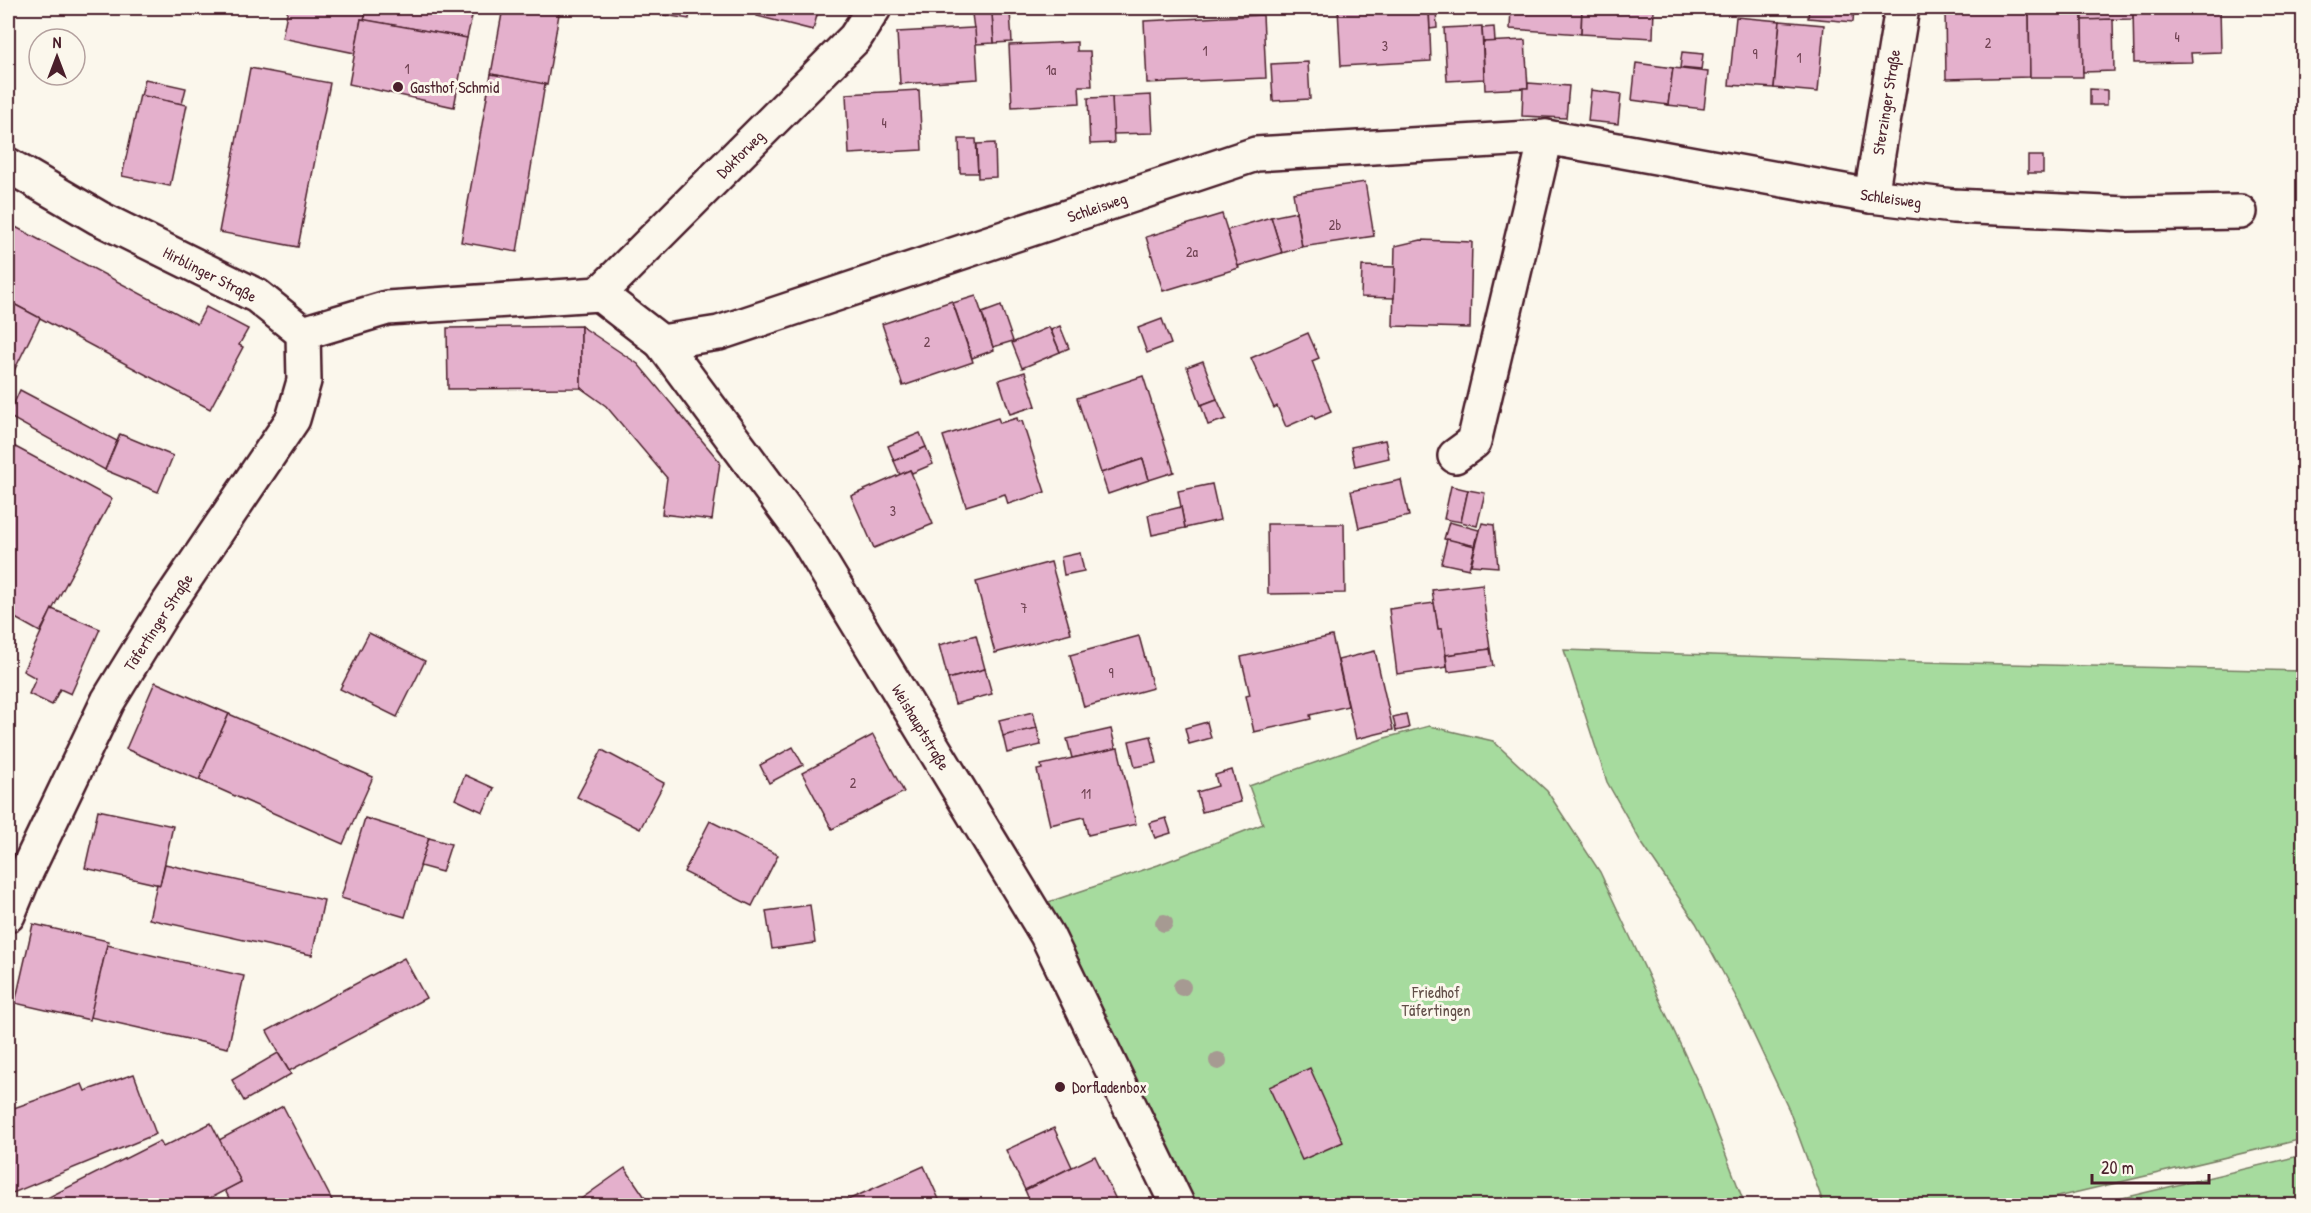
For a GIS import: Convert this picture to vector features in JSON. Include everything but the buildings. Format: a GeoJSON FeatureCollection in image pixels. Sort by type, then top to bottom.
{"type":"FeatureCollection","features":[{"type":"Feature","properties":{"kind":"street","name":"Doktorweg"},"geometry":{"type":"LineString","coordinates":[[598,294],[855,38],[874,8]]}},
{"type":"Feature","properties":{"kind":"street","name":"Sterzinger Straße"},"geometry":{"type":"LineString","coordinates":[[1871,196],[1902,8]]}},
{"type":"Feature","properties":{"kind":"street"},"geometry":{"type":"LineString","coordinates":[[1455,456],[1474,442],[1546,137]]}},
{"type":"Feature","properties":{"kind":"street","name":"Schleisweg"},"geometry":{"type":"LineString","coordinates":[[661,342],[719,333],[1256,154],[1546,137],[1871,196],[1953,206],[2116,214],[2240,212]]}},
{"type":"Feature","properties":{"kind":"street","name":"Hirblinger Straße"},"geometry":{"type":"LineString","coordinates":[[8,165],[99,218],[257,296],[303,333]]}},
{"type":"Feature","properties":{"kind":"street"},"geometry":{"type":"LineString","coordinates":[[303,333],[387,308],[598,294]]}},
{"type":"Feature","properties":{"kind":"street","name":"Weishauptstraße"},"geometry":{"type":"LineString","coordinates":[[598,294],[661,342],[806,536],[1047,935],[1178,1206]]}},
{"type":"Feature","properties":{"kind":"street","name":"Täfertinger Straße"},"geometry":{"type":"LineString","coordinates":[[8,915],[108,701],[164,610],[293,419],[304,381],[303,333]]}},
{"type":"Feature","properties":{"kind":"green space"},"geometry":{"type":"Polygon","coordinates":[[[1564,650],[2303,671],[2303,1139],[2023,1205],[1824,1205],[1789,1110],[1735,995],[1696,923],[1641,842],[1607,782],[1564,650]]]}},
{"type":"Feature","properties":{"kind":"green space","name":"Friedhof Täfertingen"},"geometry":{"type":"Polygon","coordinates":[[[1429,726],[1493,741],[1547,791],[1600,872],[1700,1087],[1745,1205],[1178,1205],[1031,908],[1158,865],[1263,824],[1249,786],[1385,738],[1429,726]]]}},
{"type":"Feature","properties":{"kind":"green space"},"geometry":{"type":"Polygon","coordinates":[[[2303,1155],[2303,1205],[2093,1205],[2303,1155]]]}},
{"type":"Feature","properties":{"kind":"place","name":"Gasthof Schmid"},"geometry":{"type":"Point","coordinates":[398,87]}},
{"type":"Feature","properties":{"kind":"place","name":"Dorfladenbox"},"geometry":{"type":"Point","coordinates":[1060,1087]}}]}
